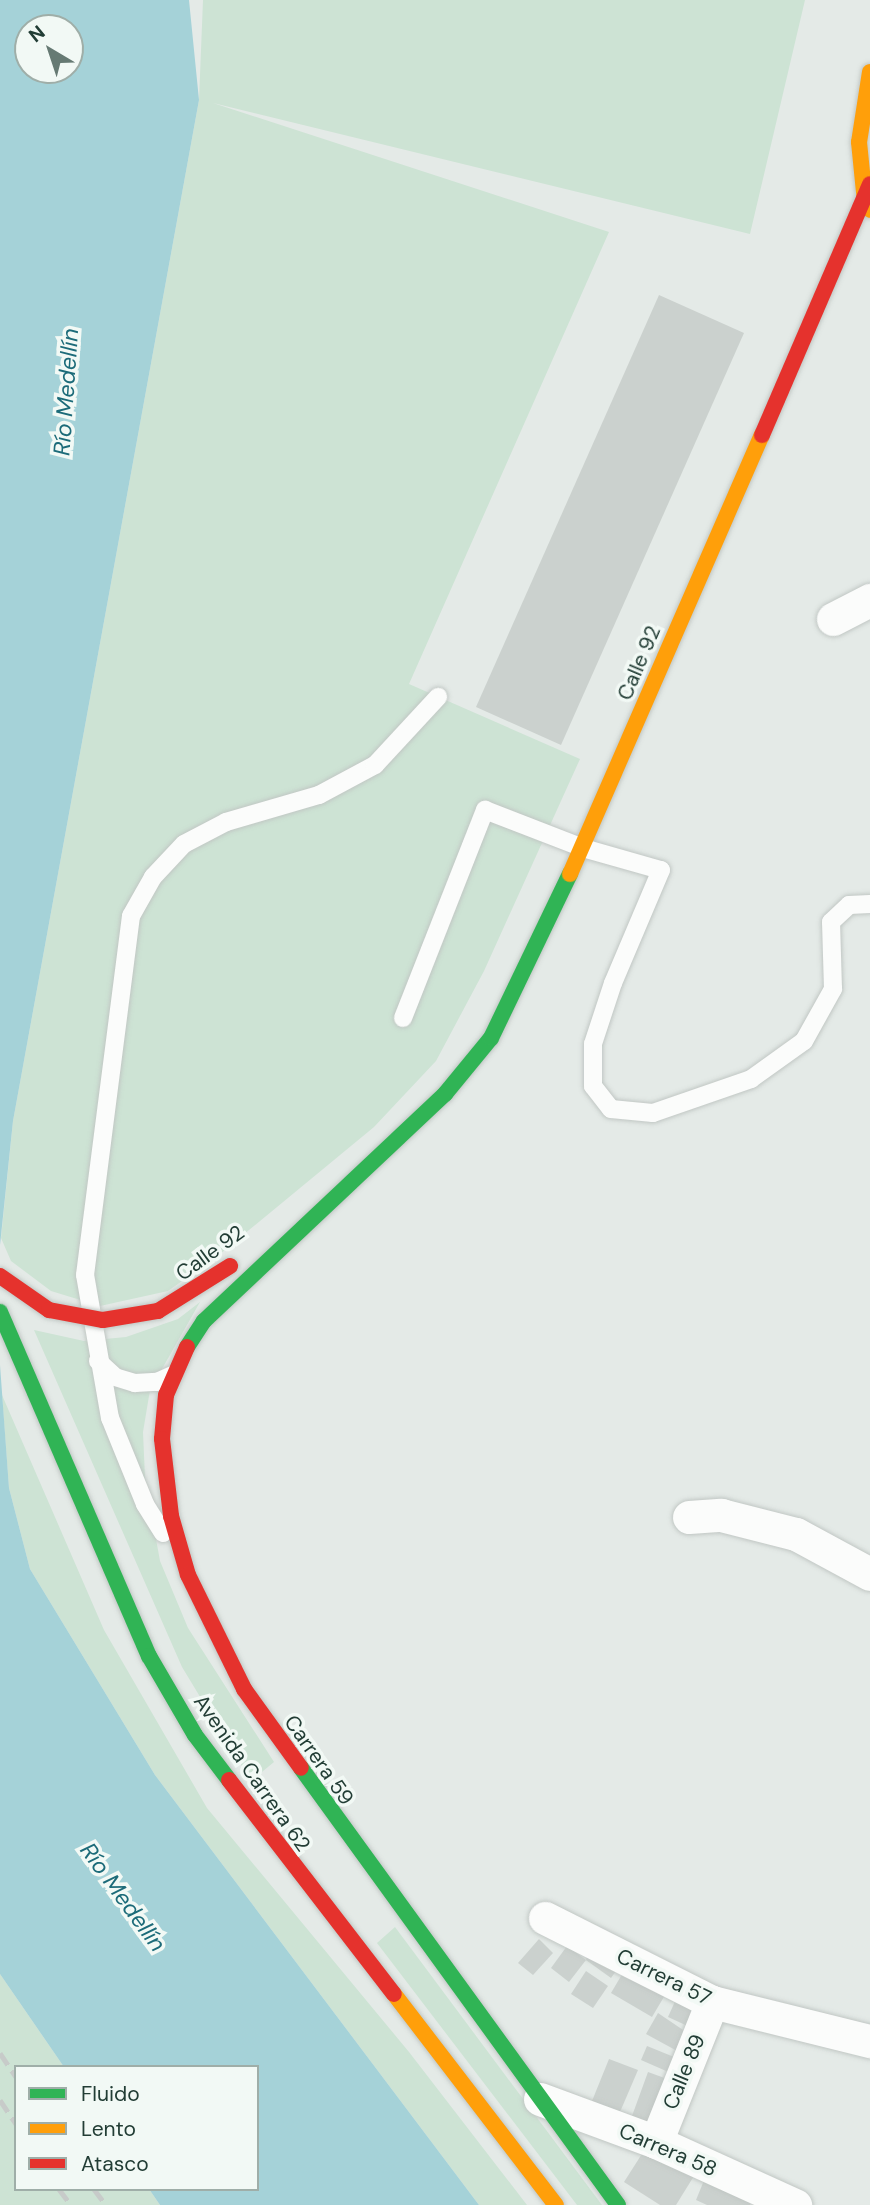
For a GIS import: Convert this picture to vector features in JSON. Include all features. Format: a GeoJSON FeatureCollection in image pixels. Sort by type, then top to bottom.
{"type":"FeatureCollection","features":[{"type":"Feature","properties":{"kind":"main road","name":"Calle 92"},"geometry":{"type":"LineString","coordinates":[[867,206],[859,142],[870,72]]}},
{"type":"Feature","properties":{"kind":"main road","name":"Calle 92"},"geometry":{"type":"LineString","coordinates":[[232,1292],[418,1119],[491,1038],[583,848],[867,206],[870,184]]}},
{"type":"Feature","properties":{"kind":"main road","name":"Calle 92"},"geometry":{"type":"LineString","coordinates":[[263,1240],[418,1119]]}},
{"type":"Feature","properties":{"kind":"main road","name":"Calle 92"},"geometry":{"type":"LineString","coordinates":[[0,1276],[49,1310],[103,1320],[158,1311],[236,1261]]}},
{"type":"Feature","properties":{"kind":"main road","name":"Carrera 59"},"geometry":{"type":"LineString","coordinates":[[232,1292],[204,1321],[174,1374],[166,1395],[164,1479],[188,1575],[244,1689],[282,1745],[618,2205]]}},
{"type":"Feature","properties":{"kind":"main road","name":"Avenida Carrera 62"},"geometry":{"type":"LineString","coordinates":[[0,1312],[149,1656],[195,1735],[556,2205]]}},
{"type":"Feature","properties":{"kind":"street"},"geometry":{"type":"LineString","coordinates":[[833,619],[870,600]]}},
{"type":"Feature","properties":{"kind":"street"},"geometry":{"type":"LineString","coordinates":[[689,1517],[721,1515],[796,1534],[870,1574]]}},
{"type":"Feature","properties":{"kind":"street","name":"Carrera 57"},"geometry":{"type":"LineString","coordinates":[[545,1918],[712,2002],[870,2041]]}},
{"type":"Feature","properties":{"kind":"street","name":"Calle 89"},"geometry":{"type":"LineString","coordinates":[[656,2142],[712,2002]]}},
{"type":"Feature","properties":{"kind":"street","name":"Carrera 58"},"geometry":{"type":"LineString","coordinates":[[540,2099],[656,2142],[795,2205]]}},
{"type":"Feature","properties":{"kind":"lane"},"geometry":{"type":"LineString","coordinates":[[188,1575],[145,1504],[110,1418],[85,1275],[86,1240],[131,916],[153,877],[184,844],[226,821],[319,795],[375,765],[414,728],[438,697]]}},
{"type":"Feature","properties":{"kind":"lane"},"geometry":{"type":"LineString","coordinates":[[404,1018],[485,810],[583,848],[661,870],[613,983],[593,1044],[593,1086],[611,1109],[653,1114],[751,1079],[804,1041],[833,989],[831,922],[849,905],[870,904]]}},
{"type":"Feature","properties":{"kind":"lane"},"geometry":{"type":"LineString","coordinates":[[98,1361],[115,1377],[135,1382],[157,1382],[174,1374]]}},
{"type":"Feature","properties":{"kind":"green space"},"geometry":{"type":"Polygon","coordinates":[[[203,0],[805,0],[750,234],[213,103],[609,232],[409,684],[580,759],[484,971],[436,1061],[374,1127],[220,1254],[168,1291],[100,1306],[51,1291],[11,1261],[1,1238],[13,1121],[199,100],[203,0]]]}},
{"type":"Feature","properties":{"kind":"green space"},"geometry":{"type":"Polygon","coordinates":[[[200,1302],[150,1390],[143,1432],[145,1478],[160,1561],[188,1628],[274,1762],[251,1781],[182,1667],[34,1330],[84,1341],[126,1337],[178,1319],[200,1302]]]}},
{"type":"Feature","properties":{"kind":"green space"},"geometry":{"type":"Polygon","coordinates":[[[2,1395],[104,1630],[207,1808],[409,2052],[527,2205],[479,2205],[155,1775],[30,1569],[9,1488],[2,1395]]]}},
{"type":"Feature","properties":{"kind":"green space"},"geometry":{"type":"Polygon","coordinates":[[[395,1927],[602,2205],[577,2205],[377,1943],[395,1927]]]}},
{"type":"Feature","properties":{"kind":"green space"},"geometry":{"type":"Polygon","coordinates":[[[0,1974],[63,2065],[14,2065],[14,2191],[150,2191],[160,2205],[0,2205],[0,1974]]]}},
{"type":"Feature","properties":{"kind":"water","name":"Río Medellín"},"geometry":{"type":"Polygon","coordinates":[[[0,0],[189,0],[199,100],[13,1121],[0,1245],[0,0]]]}},
{"type":"Feature","properties":{"kind":"water","name":"Río Medellín"},"geometry":{"type":"Polygon","coordinates":[[[0,1365],[9,1488],[30,1569],[155,1775],[479,2205],[160,2205],[150,2191],[259,2191],[259,2065],[63,2065],[0,1974],[0,1365]]]}},
{"type":"Feature","properties":{"kind":"building"},"geometry":{"type":"Polygon","coordinates":[[[659,295],[744,333],[561,745],[476,707],[659,295]]]}},
{"type":"Feature","properties":{"kind":"building"},"geometry":{"type":"Polygon","coordinates":[[[539,1939],[553,1953],[533,1975],[518,1963],[539,1939]]]}},
{"type":"Feature","properties":{"kind":"building"},"geometry":{"type":"Polygon","coordinates":[[[567,1946],[586,1960],[569,1982],[551,1968],[567,1946]]]}},
{"type":"Feature","properties":{"kind":"building"},"geometry":{"type":"Polygon","coordinates":[[[589,1948],[623,1961],[611,1978],[586,1960],[589,1948]]]}},
{"type":"Feature","properties":{"kind":"building"},"geometry":{"type":"Polygon","coordinates":[[[627,1966],[668,1990],[652,2017],[611,1993],[627,1966]]]}},
{"type":"Feature","properties":{"kind":"building"},"geometry":{"type":"Polygon","coordinates":[[[586,1971],[608,1986],[593,2008],[571,1994],[586,1971]]]}},
{"type":"Feature","properties":{"kind":"building"},"geometry":{"type":"Polygon","coordinates":[[[677,1997],[701,2009],[692,2028],[668,2017],[677,1997]]]}},
{"type":"Feature","properties":{"kind":"building"},"geometry":{"type":"Polygon","coordinates":[[[658,2013],[689,2034],[679,2052],[646,2034],[658,2013]]]}},
{"type":"Feature","properties":{"kind":"building"},"geometry":{"type":"Polygon","coordinates":[[[647,2046],[679,2059],[673,2074],[641,2060],[647,2046]]]}},
{"type":"Feature","properties":{"kind":"building"},"geometry":{"type":"Polygon","coordinates":[[[609,2059],[638,2070],[620,2112],[592,2101],[609,2059]]]}},
{"type":"Feature","properties":{"kind":"building"},"geometry":{"type":"Polygon","coordinates":[[[648,2072],[670,2080],[653,2125],[632,2116],[648,2072]]]}},
{"type":"Feature","properties":{"kind":"building"},"geometry":{"type":"Polygon","coordinates":[[[647,2146],[694,2176],[676,2205],[660,2205],[624,2182],[647,2146]]]}},
{"type":"Feature","properties":{"kind":"building"},"geometry":{"type":"Polygon","coordinates":[[[707,2173],[755,2193],[750,2205],[707,2205],[696,2200],[707,2173]]]}},
{"type":"Feature","properties":{"kind":"railway"},"geometry":{"type":"LineString","coordinates":[[0,2053],[14,2074]]}},
{"type":"Feature","properties":{"kind":"railway"},"geometry":{"type":"LineString","coordinates":[[0,2100],[14,2121]]}},
{"type":"Feature","properties":{"kind":"railway"},"geometry":{"type":"LineString","coordinates":[[60,2191],[71,2205]]}},
{"type":"Feature","properties":{"kind":"railway"},"geometry":{"type":"LineString","coordinates":[[96,2191],[106,2205]]}},
{"type":"Feature","properties":{"kind":"traffic: fast"},"geometry":{"type":"LineString","coordinates":[[187,1347],[204,1321],[445,1094],[491,1038],[570,874]]}},
{"type":"Feature","properties":{"kind":"traffic: fast"},"geometry":{"type":"LineString","coordinates":[[0,1312],[149,1656],[195,1735],[229,1780]]}},
{"type":"Feature","properties":{"kind":"traffic: fast"},"geometry":{"type":"LineString","coordinates":[[301,1768],[618,2205]]}},
{"type":"Feature","properties":{"kind":"traffic: slow"},"geometry":{"type":"LineString","coordinates":[[870,72],[859,142],[865,202],[870,210]]}},
{"type":"Feature","properties":{"kind":"traffic: slow"},"geometry":{"type":"LineString","coordinates":[[570,874],[762,435]]}},
{"type":"Feature","properties":{"kind":"traffic: slow"},"geometry":{"type":"LineString","coordinates":[[394,1994],[556,2205]]}},
{"type":"Feature","properties":{"kind":"traffic: jam"},"geometry":{"type":"LineString","coordinates":[[762,435],[870,184]]}},
{"type":"Feature","properties":{"kind":"traffic: jam"},"geometry":{"type":"LineString","coordinates":[[0,1276],[49,1310],[103,1320],[158,1311],[230,1266]]}},
{"type":"Feature","properties":{"kind":"traffic: jam"},"geometry":{"type":"LineString","coordinates":[[187,1347],[166,1395],[162,1439],[171,1516],[188,1575],[244,1689],[301,1768]]}},
{"type":"Feature","properties":{"kind":"traffic: jam"},"geometry":{"type":"LineString","coordinates":[[229,1780],[394,1994]]}}]}
